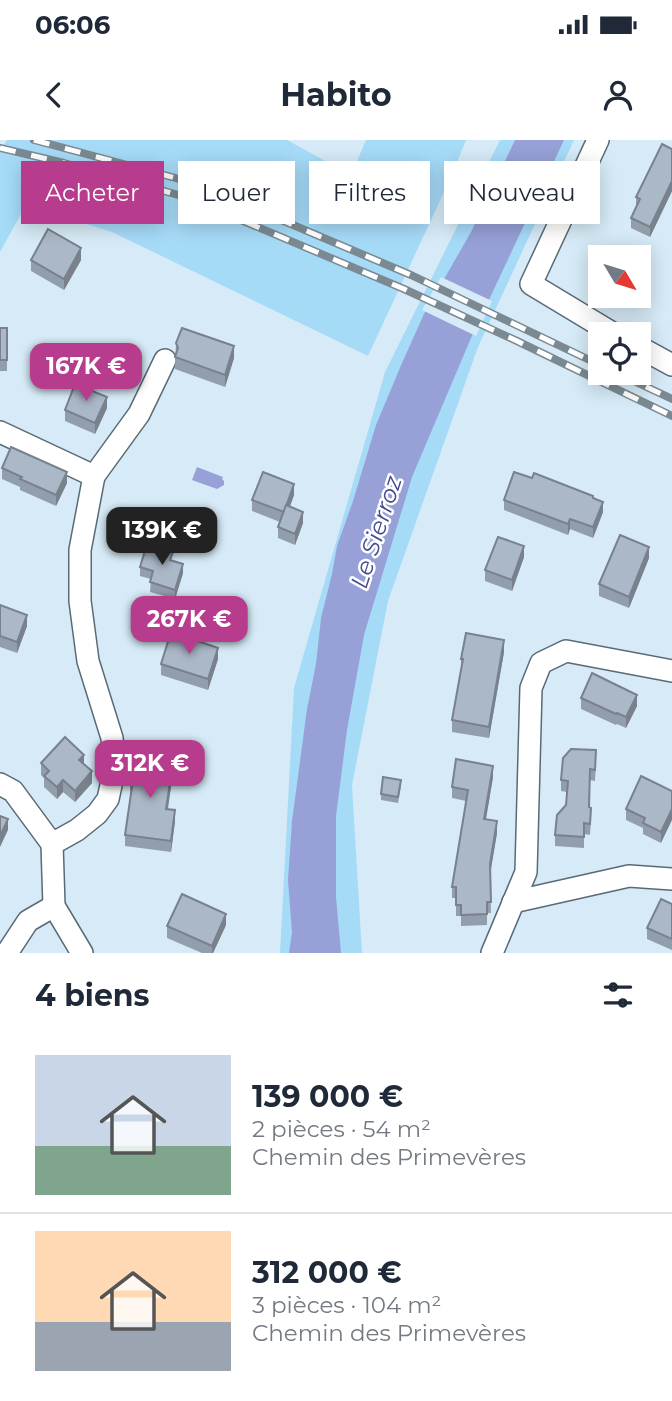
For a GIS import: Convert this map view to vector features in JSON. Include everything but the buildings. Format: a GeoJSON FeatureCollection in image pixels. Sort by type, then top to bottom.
{"type":"FeatureCollection","features":[{"type":"Feature","properties":{"kind":"street"},"geometry":{"type":"LineString","coordinates":[[594,322],[531,284],[598,140]]}},
{"type":"Feature","properties":{"kind":"street"},"geometry":{"type":"LineString","coordinates":[[651,354],[672,365]]}},
{"type":"Feature","properties":{"kind":"street"},"geometry":{"type":"LineString","coordinates":[[52,844],[77,830],[97,814],[108,799],[115,767],[112,738],[88,661],[80,601],[80,550],[94,476],[139,414],[165,360]]}},
{"type":"Feature","properties":{"kind":"street"},"geometry":{"type":"LineString","coordinates":[[0,432],[94,476]]}},
{"type":"Feature","properties":{"kind":"street"},"geometry":{"type":"LineString","coordinates":[[492,953],[526,872],[531,688],[541,663],[566,651],[672,671]]}},
{"type":"Feature","properties":{"kind":"street"},"geometry":{"type":"LineString","coordinates":[[0,784],[13,791],[52,844],[54,906],[82,953]]}},
{"type":"Feature","properties":{"kind":"street"},"geometry":{"type":"LineString","coordinates":[[513,902],[629,876],[672,879]]}},
{"type":"Feature","properties":{"kind":"street"},"geometry":{"type":"LineString","coordinates":[[7,953],[28,921],[54,906]]}},
{"type":"Feature","properties":{"kind":"shaded area"},"geometry":{"type":"Polygon","coordinates":[[[7,140],[287,140],[325,161],[309,161],[309,224],[429,224],[368,356],[112,232],[87,224],[164,224],[164,161],[21,161],[21,214],[0,252],[0,150],[7,140]]]}},
{"type":"Feature","properties":{"kind":"shaded area"},"geometry":{"type":"Polygon","coordinates":[[[366,140],[466,140],[457,161],[444,161],[444,192],[430,222],[430,161],[357,161],[366,140]]]}},
{"type":"Feature","properties":{"kind":"shaded area"},"geometry":{"type":"Polygon","coordinates":[[[500,140],[574,140],[564,161],[490,161],[500,140]]]}},
{"type":"Feature","properties":{"kind":"shaded area"},"geometry":{"type":"Polygon","coordinates":[[[458,224],[535,224],[478,347],[388,601],[352,785],[362,953],[280,953],[294,688],[385,372],[458,224]]]}},
{"type":"Feature","properties":{"kind":"water"},"geometry":{"type":"Polygon","coordinates":[[[515,140],[564,140],[554,161],[505,161],[515,140]]]}},
{"type":"Feature","properties":{"kind":"water","name":"Le Sierroz"},"geometry":{"type":"Polygon","coordinates":[[[475,224],[525,224],[471,338],[412,477],[364,635],[347,730],[336,816],[336,897],[341,953],[289,953],[292,933],[288,880],[292,821],[321,618],[337,546],[376,425],[402,363],[424,314],[475,224]]]}},
{"type":"Feature","properties":{"kind":"water"},"geometry":{"type":"Polygon","coordinates":[[[197,467],[223,477],[224,485],[217,489],[192,480],[197,467]]]}},
{"type":"Feature","properties":{"kind":"pier"},"geometry":{"type":"Polygon","coordinates":[[[441,277],[492,301],[476,336],[422,310],[441,277]]]}},
{"type":"Feature","properties":{"kind":"railway"},"geometry":{"type":"LineString","coordinates":[[34,140],[194,183],[411,275],[588,359]]}},
{"type":"Feature","properties":{"kind":"railway"},"geometry":{"type":"LineString","coordinates":[[0,148],[189,198],[404,289],[672,416]]}},
{"type":"Feature","properties":{"kind":"railway"},"geometry":{"type":"LineString","coordinates":[[642,385],[672,399]]}}]}
